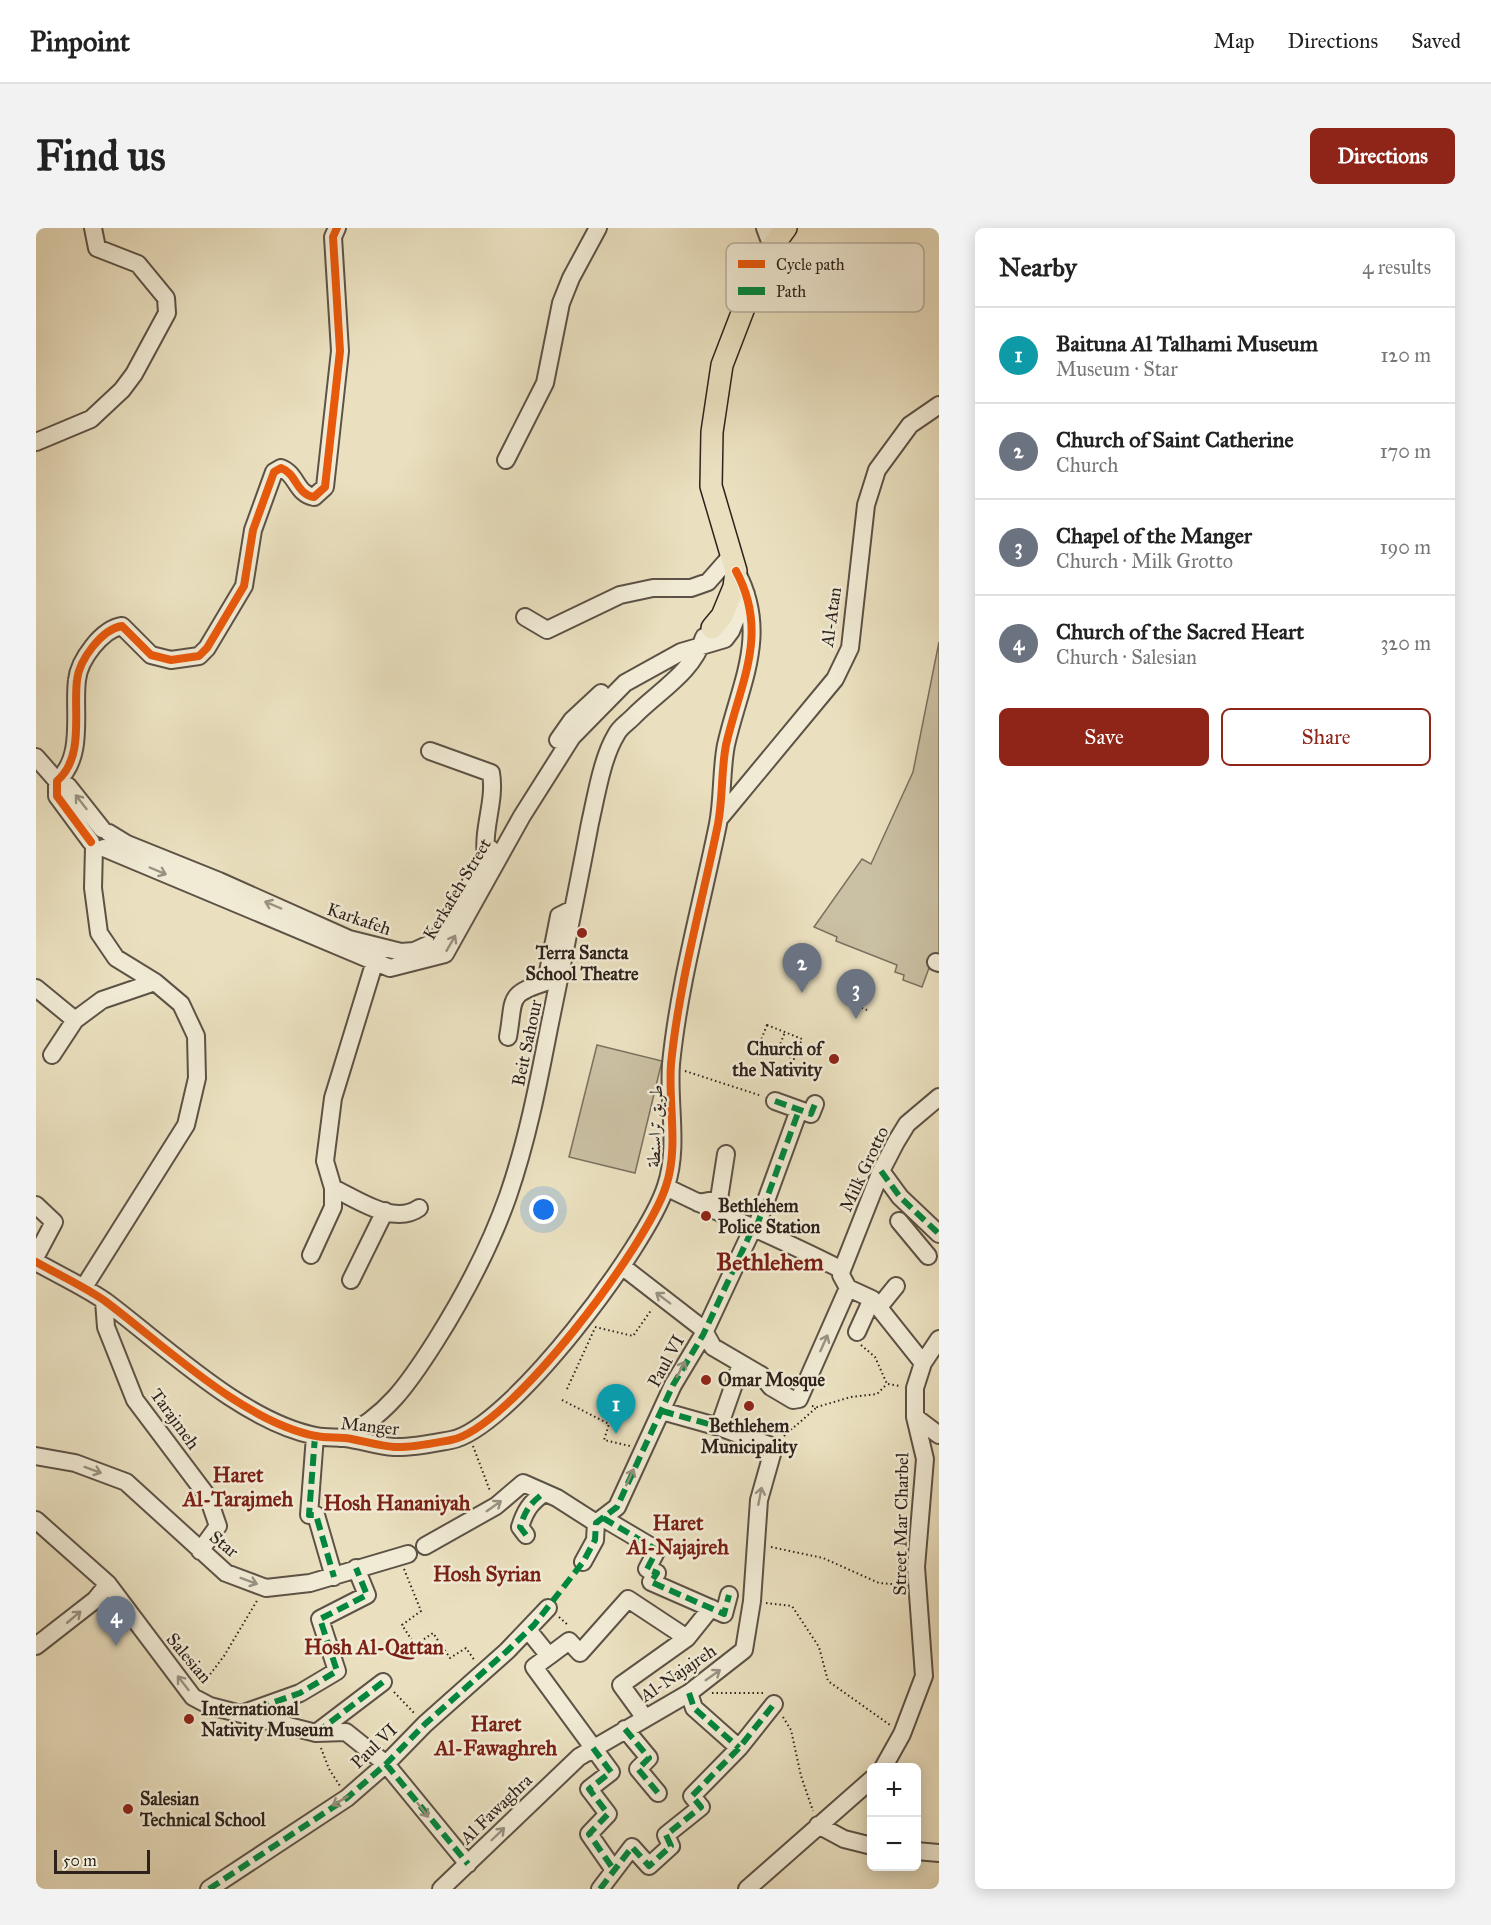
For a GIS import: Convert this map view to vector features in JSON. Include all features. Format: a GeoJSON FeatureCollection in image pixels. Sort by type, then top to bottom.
{"type":"FeatureCollection","features":[{"type":"Feature","properties":{"kind":"main road"},"geometry":{"type":"LineString","coordinates":[[769,238],[786,228]]}},
{"type":"Feature","properties":{"kind":"main road"},"geometry":{"type":"LineString","coordinates":[[706,637],[722,616],[730,597],[733,564],[711,486],[712,432],[722,365],[742,312]]}},
{"type":"Feature","properties":{"kind":"street"},"geometry":{"type":"LineString","coordinates":[[36,442],[92,419],[122,390],[167,313],[166,298],[138,264],[97,248],[93,228]]}},
{"type":"Feature","properties":{"kind":"street"},"geometry":{"type":"LineString","coordinates":[[57,781],[66,774],[77,727],[77,677],[98,639],[106,632],[122,626],[151,656],[171,660],[199,656],[213,640],[244,586],[253,530],[274,472],[280,468],[286,470],[301,491],[311,497],[321,493],[326,487],[340,351],[333,237],[337,228]]}},
{"type":"Feature","properties":{"kind":"street"},"geometry":{"type":"LineString","coordinates":[[506,460],[545,383],[561,303],[571,278],[598,228]]}},
{"type":"Feature","properties":{"kind":"street","name":"Al-Atan"},"geometry":{"type":"LineString","coordinates":[[719,819],[835,679],[850,648],[866,505],[877,470],[910,425],[939,405]]}},
{"type":"Feature","properties":{"kind":"street"},"geometry":{"type":"LineString","coordinates":[[525,617],[547,630],[556,628],[620,595],[653,588],[691,588],[708,582],[733,564],[747,592],[753,648]]}},
{"type":"Feature","properties":{"kind":"street"},"geometry":{"type":"LineString","coordinates":[[747,592],[734,625],[744,633],[753,648]]}},
{"type":"Feature","properties":{"kind":"street","name":"Karkafeh"},"geometry":{"type":"LineString","coordinates":[[100,840],[128,844],[219,881],[350,939],[376,955],[414,951],[436,941],[491,860],[572,720],[622,675],[655,654],[683,640],[706,637],[723,624],[734,625]]}},
{"type":"Feature","properties":{"kind":"street","name":"Beit Sahour"},"geometry":{"type":"LineString","coordinates":[[341,1438],[363,1428],[381,1414],[416,1372],[455,1310],[476,1270],[507,1197],[530,1123],[599,784],[616,734],[645,704],[690,666],[706,637]]}},
{"type":"Feature","properties":{"kind":"street","name":"طريق تراسنطة"},"geometry":{"type":"LineString","coordinates":[[666,1187],[671,1162],[673,1106],[671,1066],[689,954],[719,819],[726,747],[753,648]]}},
{"type":"Feature","properties":{"kind":"street"},"geometry":{"type":"LineString","coordinates":[[430,751],[491,773],[494,789],[484,839],[491,860]]}},
{"type":"Feature","properties":{"kind":"street"},"geometry":{"type":"LineString","coordinates":[[36,757],[57,781],[57,796],[100,840],[346,950],[376,955],[390,968],[362,1001]]}},
{"type":"Feature","properties":{"kind":"street"},"geometry":{"type":"LineString","coordinates":[[84,1287],[186,1125],[197,1078],[196,1036],[181,1004],[155,982],[116,958],[99,933],[93,888],[100,840]]}},
{"type":"Feature","properties":{"kind":"street","name":"Kerkafeh Street"},"geometry":{"type":"LineString","coordinates":[[390,968],[445,954],[491,860]]}},
{"type":"Feature","properties":{"kind":"street"},"geometry":{"type":"LineString","coordinates":[[508,1037],[515,996],[520,990],[546,982],[559,916],[573,909]]}},
{"type":"Feature","properties":{"kind":"street"},"geometry":{"type":"LineString","coordinates":[[346,950],[354,958],[361,974],[362,1001]]}},
{"type":"Feature","properties":{"kind":"street"},"geometry":{"type":"LineString","coordinates":[[311,1255],[329,1221],[333,1188],[325,1161],[329,1122],[376,955]]}},
{"type":"Feature","properties":{"kind":"street"},"geometry":{"type":"LineString","coordinates":[[52,1055],[75,1020],[102,1000],[155,982]]}},
{"type":"Feature","properties":{"kind":"street"},"geometry":{"type":"LineString","coordinates":[[36,988],[75,1020]]}},
{"type":"Feature","properties":{"kind":"street","name":"Milk Grotto"},"geometry":{"type":"LineString","coordinates":[[842,1270],[881,1171],[907,1124],[939,1097]]}},
{"type":"Feature","properties":{"kind":"street","name":"Paul VI"},"geometry":{"type":"LineString","coordinates":[[662,1411],[683,1367],[703,1335],[703,1329],[752,1230],[756,1228],[793,1103]]}},
{"type":"Feature","properties":{"kind":"street"},"geometry":{"type":"LineString","coordinates":[[698,1203],[718,1199],[726,1154]]}},
{"type":"Feature","properties":{"kind":"street"},"geometry":{"type":"LineString","coordinates":[[881,1171],[900,1197],[939,1234]]}},
{"type":"Feature","properties":{"kind":"street"},"geometry":{"type":"LineString","coordinates":[[469,1435],[500,1409],[569,1339],[623,1268],[666,1187],[842,1270],[841,1275],[848,1288],[875,1303],[923,1363]]}},
{"type":"Feature","properties":{"kind":"street"},"geometry":{"type":"LineString","coordinates":[[333,1188],[385,1211],[403,1216],[411,1215],[419,1208]]}},
{"type":"Feature","properties":{"kind":"street"},"geometry":{"type":"LineString","coordinates":[[36,1205],[54,1222],[36,1256]]}},
{"type":"Feature","properties":{"kind":"street"},"geometry":{"type":"LineString","coordinates":[[351,1280],[385,1211]]}},
{"type":"Feature","properties":{"kind":"street"},"geometry":{"type":"LineString","coordinates":[[899,1221],[928,1256]]}},
{"type":"Feature","properties":{"kind":"street","name":"Manger"},"geometry":{"type":"LineString","coordinates":[[36,1262],[84,1287],[221,1392],[274,1421],[315,1436],[396,1447],[469,1435]]}},
{"type":"Feature","properties":{"kind":"street"},"geometry":{"type":"LineString","coordinates":[[623,1268],[703,1329],[713,1347],[761,1375],[771,1387],[793,1400],[799,1400],[848,1288]]}},
{"type":"Feature","properties":{"kind":"street"},"geometry":{"type":"LineString","coordinates":[[859,1338],[875,1303],[896,1286]]}},
{"type":"Feature","properties":{"kind":"street","name":"Tarajmeh"},"geometry":{"type":"LineString","coordinates":[[104,1301],[106,1327],[135,1400],[208,1497],[218,1526],[200,1551]]}},
{"type":"Feature","properties":{"kind":"street","name":"Street Mar Charbel"},"geometry":{"type":"LineString","coordinates":[[885,1763],[902,1734],[924,1676],[916,1567],[925,1459],[915,1417],[915,1388],[923,1363],[939,1339]]}},
{"type":"Feature","properties":{"kind":"street"},"geometry":{"type":"LineString","coordinates":[[719,1427],[741,1364]]}},
{"type":"Feature","properties":{"kind":"street"},"geometry":{"type":"LineString","coordinates":[[583,1562],[595,1540],[600,1520],[616,1507],[662,1411],[774,1446]]}},
{"type":"Feature","properties":{"kind":"street"},"geometry":{"type":"LineString","coordinates":[[915,1417],[939,1435]]}},
{"type":"Feature","properties":{"kind":"street"},"geometry":{"type":"LineString","coordinates":[[315,1436],[309,1515],[316,1515],[334,1577]]}},
{"type":"Feature","properties":{"kind":"street","name":"Al-Najajreh"},"geometry":{"type":"LineString","coordinates":[[609,1738],[689,1693],[744,1650],[752,1601],[759,1500],[774,1446]]}},
{"type":"Feature","properties":{"kind":"street","name":"Star"},"geometry":{"type":"LineString","coordinates":[[36,1456],[75,1463],[126,1482],[226,1573],[266,1588],[310,1583],[404,1556]]}},
{"type":"Feature","properties":{"kind":"street"},"geometry":{"type":"LineString","coordinates":[[425,1546],[496,1506],[523,1483],[657,1550],[647,1569],[657,1573],[651,1582],[724,1614],[729,1595]]}},
{"type":"Feature","properties":{"kind":"street"},"geometry":{"type":"LineString","coordinates":[[526,1535],[520,1527],[524,1514],[529,1504],[544,1493]]}},
{"type":"Feature","properties":{"kind":"street","name":"Salesian"},"geometry":{"type":"LineString","coordinates":[[36,1520],[108,1584],[193,1696],[210,1706],[318,1739],[346,1732],[386,1764],[468,1864]]}},
{"type":"Feature","properties":{"kind":"street"},"geometry":{"type":"LineString","coordinates":[[241,1714],[300,1693],[338,1671],[320,1619],[367,1595],[356,1568]]}},
{"type":"Feature","properties":{"kind":"street"},"geometry":{"type":"LineString","coordinates":[[36,1646],[95,1600],[108,1584]]}},
{"type":"Feature","properties":{"kind":"street"},"geometry":{"type":"LineString","coordinates":[[614,1870],[589,1834],[608,1814],[590,1789],[611,1772],[534,1667],[569,1641],[580,1653],[628,1599],[687,1638]]}},
{"type":"Feature","properties":{"kind":"street","name":"Paul VI"},"geometry":{"type":"LineString","coordinates":[[209,1889],[347,1797],[386,1764],[425,1724],[483,1673],[548,1608]]}},
{"type":"Feature","properties":{"kind":"street"},"geometry":{"type":"LineString","coordinates":[[645,1718],[621,1686],[687,1638],[711,1608]]}},
{"type":"Feature","properties":{"kind":"street"},"geometry":{"type":"LineString","coordinates":[[528,1630],[549,1656]]}},
{"type":"Feature","properties":{"kind":"street"},"geometry":{"type":"LineString","coordinates":[[318,1739],[383,1682]]}},
{"type":"Feature","properties":{"kind":"street"},"geometry":{"type":"LineString","coordinates":[[689,1693],[694,1708],[739,1748]]}},
{"type":"Feature","properties":{"kind":"street"},"geometry":{"type":"LineString","coordinates":[[600,1889],[632,1847],[649,1866],[671,1845],[666,1835],[701,1807],[692,1796],[739,1748],[774,1704]]}},
{"type":"Feature","properties":{"kind":"street"},"geometry":{"type":"LineString","coordinates":[[625,1729],[649,1758],[638,1769],[658,1793]]}},
{"type":"Feature","properties":{"kind":"street","name":"Al Fawaghra"},"geometry":{"type":"LineString","coordinates":[[441,1889],[553,1781],[593,1748],[609,1738]]}},
{"type":"Feature","properties":{"kind":"street"},"geometry":{"type":"LineString","coordinates":[[747,1889],[867,1783]]}},
{"type":"Feature","properties":{"kind":"street"},"geometry":{"type":"LineString","coordinates":[[818,1825],[844,1839],[867,1845]]}},
{"type":"Feature","properties":{"kind":"street"},"geometry":{"type":"LineString","coordinates":[[762,1889],[790,1859],[794,1848]]}},
{"type":"Feature","properties":{"kind":"street"},"geometry":{"type":"LineString","coordinates":[[921,1851],[939,1853]]}},
{"type":"Feature","properties":{"kind":"path"},"geometry":{"type":"LineString","coordinates":[[845,1001],[867,1010]]}},
{"type":"Feature","properties":{"kind":"path"},"geometry":{"type":"LineString","coordinates":[[767,1025],[802,1039],[794,1059],[777,1052],[759,1045],[767,1025]]}},
{"type":"Feature","properties":{"kind":"path"},"geometry":{"type":"LineString","coordinates":[[777,1052],[785,1032]]}},
{"type":"Feature","properties":{"kind":"path"},"geometry":{"type":"LineString","coordinates":[[671,1066],[793,1103]]}},
{"type":"Feature","properties":{"kind":"path"},"geometry":{"type":"LineString","coordinates":[[567,1389],[595,1327],[633,1336],[661,1297]]}},
{"type":"Feature","properties":{"kind":"path"},"geometry":{"type":"LineString","coordinates":[[774,1446],[817,1407],[851,1397],[877,1394],[887,1384],[875,1357],[859,1338]]}},
{"type":"Feature","properties":{"kind":"path"},"geometry":{"type":"LineString","coordinates":[[562,1400],[609,1424],[604,1440],[642,1451]]}},
{"type":"Feature","properties":{"kind":"path"},"geometry":{"type":"LineString","coordinates":[[469,1435],[496,1506]]}},
{"type":"Feature","properties":{"kind":"path"},"geometry":{"type":"LineString","coordinates":[[756,1544],[823,1558],[879,1583],[903,1585]]}},
{"type":"Feature","properties":{"kind":"path"},"geometry":{"type":"LineString","coordinates":[[404,1556],[421,1611],[402,1625],[415,1645],[433,1633],[450,1658],[466,1648],[483,1673]]}},
{"type":"Feature","properties":{"kind":"path"},"geometry":{"type":"LineString","coordinates":[[193,1696],[225,1656],[243,1621],[266,1588]]}},
{"type":"Feature","properties":{"kind":"path"},"geometry":{"type":"LineString","coordinates":[[752,1601],[792,1606],[819,1647],[828,1681],[902,1734]]}},
{"type":"Feature","properties":{"kind":"path"},"geometry":{"type":"LineString","coordinates":[[383,1682],[425,1724]]}},
{"type":"Feature","properties":{"kind":"path"},"geometry":{"type":"LineString","coordinates":[[689,1693],[768,1693],[791,1730],[801,1776],[818,1825]]}},
{"type":"Feature","properties":{"kind":"path"},"geometry":{"type":"LineString","coordinates":[[318,1739],[329,1769],[347,1797]]}},
{"type":"Feature","properties":{"kind":"shaded area"},"geometry":{"type":"Polygon","coordinates":[[[939,642],[939,972],[929,968],[922,987],[903,980],[904,975],[895,972],[897,965],[836,941],[837,937],[814,927],[862,859],[871,864],[913,772],[939,642]]]}},
{"type":"Feature","properties":{"kind":"shaded area"},"geometry":{"type":"Polygon","coordinates":[[[597,1045],[662,1061],[635,1173],[569,1157],[597,1045]]]}},
{"type":"Feature","properties":{"kind":"marked path"},"geometry":{"type":"LineString","coordinates":[[775,1101],[811,1114],[815,1104]]}},
{"type":"Feature","properties":{"kind":"marked path"},"geometry":{"type":"LineString","coordinates":[[209,1889],[347,1798],[386,1764],[425,1724],[534,1625],[583,1562],[595,1540],[596,1523],[617,1507],[673,1385],[703,1335],[752,1230],[756,1228],[799,1110]]}},
{"type":"Feature","properties":{"kind":"marked path"},"geometry":{"type":"LineString","coordinates":[[881,1171],[900,1197],[939,1234]]}},
{"type":"Feature","properties":{"kind":"marked path"},"geometry":{"type":"LineString","coordinates":[[662,1411],[719,1427]]}},
{"type":"Feature","properties":{"kind":"marked path"},"geometry":{"type":"LineString","coordinates":[[315,1436],[309,1515],[316,1515],[334,1577]]}},
{"type":"Feature","properties":{"kind":"marked path"},"geometry":{"type":"LineString","coordinates":[[526,1535],[520,1527],[524,1516],[532,1504],[544,1493]]}},
{"type":"Feature","properties":{"kind":"marked path"},"geometry":{"type":"LineString","coordinates":[[603,1518],[657,1550],[647,1569],[657,1573],[651,1582],[724,1614],[729,1595]]}},
{"type":"Feature","properties":{"kind":"marked path"},"geometry":{"type":"LineString","coordinates":[[241,1714],[300,1693],[337,1671],[320,1619],[367,1595],[356,1568]]}},
{"type":"Feature","properties":{"kind":"marked path"},"geometry":{"type":"LineString","coordinates":[[316,1733],[383,1682]]}},
{"type":"Feature","properties":{"kind":"marked path"},"geometry":{"type":"LineString","coordinates":[[689,1693],[694,1708],[739,1748]]}},
{"type":"Feature","properties":{"kind":"marked path"},"geometry":{"type":"LineString","coordinates":[[600,1889],[632,1847],[649,1866],[671,1846],[666,1835],[701,1807],[692,1796],[739,1748],[774,1704]]}},
{"type":"Feature","properties":{"kind":"marked path"},"geometry":{"type":"LineString","coordinates":[[625,1729],[649,1758],[638,1769],[658,1793]]}},
{"type":"Feature","properties":{"kind":"marked path"},"geometry":{"type":"LineString","coordinates":[[593,1748],[611,1772],[589,1789],[608,1814],[589,1834],[614,1870]]}},
{"type":"Feature","properties":{"kind":"marked path"},"geometry":{"type":"LineString","coordinates":[[386,1764],[468,1864]]}},
{"type":"Feature","properties":{"kind":"cycle path"},"geometry":{"type":"LineString","coordinates":[[91,842],[57,796],[57,781],[66,771],[75,747],[77,680],[87,655],[107,633],[122,626],[151,655],[171,660],[199,656],[207,648],[244,586],[253,530],[274,472],[281,468],[286,471],[304,492],[314,497],[325,487],[340,351],[333,237],[337,228]]}},
{"type":"Feature","properties":{"kind":"cycle path"},"geometry":{"type":"LineString","coordinates":[[36,1262],[105,1301],[205,1380],[233,1399],[288,1428],[323,1437],[345,1438],[388,1446],[415,1446],[451,1440],[476,1428],[507,1404],[574,1331],[606,1289],[654,1213],[666,1186],[673,1141],[670,1079],[675,1034],[685,973],[718,824],[726,745],[749,658],[751,616],[746,594],[736,571]]}},
{"type":"Feature","properties":{"kind":"place","name":"Terra Sancta School Theatre"},"geometry":{"type":"Point","coordinates":[582,933]}},
{"type":"Feature","properties":{"kind":"place","name":"Church of Saint Catherine"},"geometry":{"type":"Point","coordinates":[802,993]}},
{"type":"Feature","properties":{"kind":"place","name":"Chapel of the Manger"},"geometry":{"type":"Point","coordinates":[856,1019]}},
{"type":"Feature","properties":{"kind":"place","name":"Church of the Nativity"},"geometry":{"type":"Point","coordinates":[834,1059]}},
{"type":"Feature","properties":{"kind":"place","name":"Bethlehem Police Station"},"geometry":{"type":"Point","coordinates":[706,1216]}},
{"type":"Feature","properties":{"kind":"place","name":"Omar Mosque"},"geometry":{"type":"Point","coordinates":[706,1380]}},
{"type":"Feature","properties":{"kind":"place","name":"Bethlehem Municipality"},"geometry":{"type":"Point","coordinates":[749,1406]}},
{"type":"Feature","properties":{"kind":"place","name":"Baituna Al Talhami Museum"},"geometry":{"type":"Point","coordinates":[616,1434]}},
{"type":"Feature","properties":{"kind":"place","name":"Church of the Sacred Heart"},"geometry":{"type":"Point","coordinates":[116,1646]}},
{"type":"Feature","properties":{"kind":"place","name":"International Nativity Museum"},"geometry":{"type":"Point","coordinates":[189,1719]}},
{"type":"Feature","properties":{"kind":"place","name":"Salesian Technical School"},"geometry":{"type":"Point","coordinates":[128,1809]}},
{"type":"Feature","properties":{"kind":"district","name":"Bethlehem"},"geometry":{"type":"Point","coordinates":[770,1262]}},
{"type":"Feature","properties":{"kind":"district","name":"Haret Al-Tarajmeh"},"geometry":{"type":"Point","coordinates":[238,1487]}},
{"type":"Feature","properties":{"kind":"district","name":"Hosh Hananiyah"},"geometry":{"type":"Point","coordinates":[397,1503]}},
{"type":"Feature","properties":{"kind":"district","name":"Haret Al-Najajreh"},"geometry":{"type":"Point","coordinates":[678,1535]}},
{"type":"Feature","properties":{"kind":"district","name":"Hosh Syrian"},"geometry":{"type":"Point","coordinates":[487,1574]}},
{"type":"Feature","properties":{"kind":"district","name":"Hosh Al-Qattan"},"geometry":{"type":"Point","coordinates":[374,1647]}},
{"type":"Feature","properties":{"kind":"district","name":"Haret Al-Fawaghreh"},"geometry":{"type":"Point","coordinates":[496,1736]}}]}
